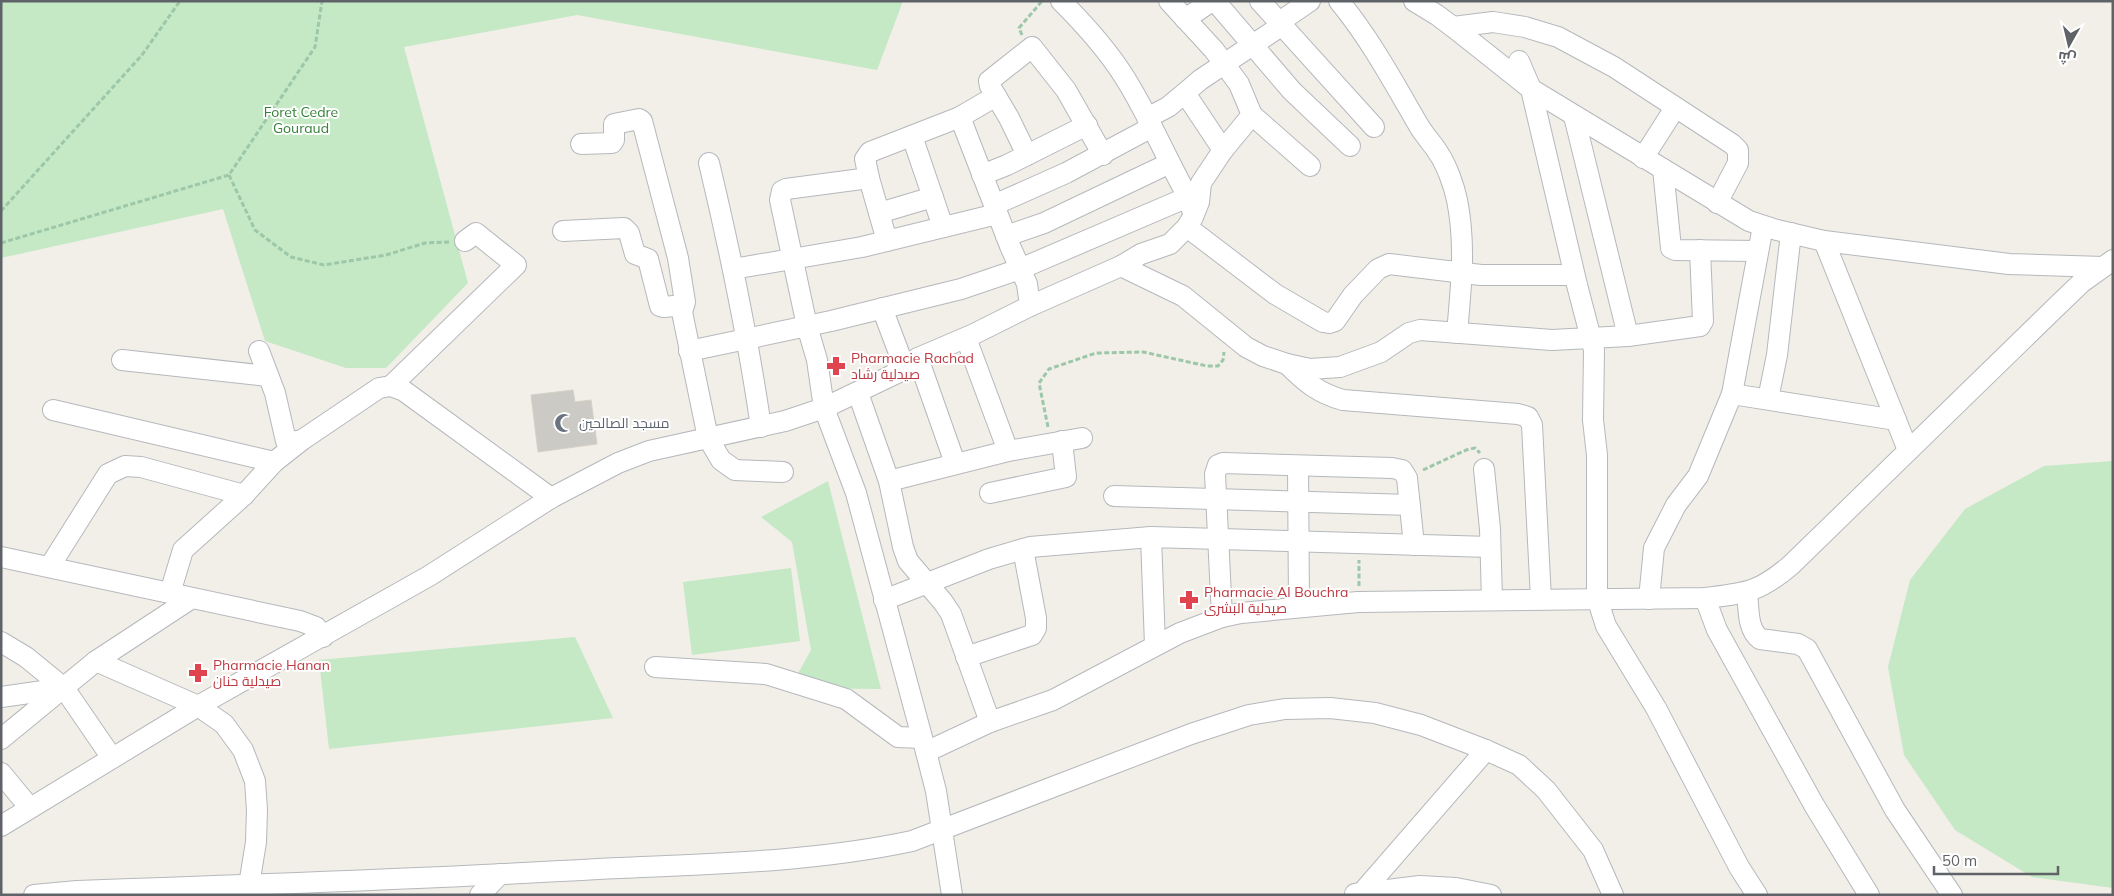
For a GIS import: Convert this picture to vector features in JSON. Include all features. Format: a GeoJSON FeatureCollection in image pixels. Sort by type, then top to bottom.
{"type":"FeatureCollection","features":[{"type":"Feature","properties":{"kind":"street"},"geometry":{"type":"LineString","coordinates":[[1061,1],[1083,22],[1109,54],[1125,78],[1150,122],[1188,197],[1190,222],[1274,294],[1323,322],[1330,323],[1335,321],[1353,296],[1378,269],[1389,264],[1481,275],[1574,274]]}},
{"type":"Feature","properties":{"kind":"street"},"geometry":{"type":"LineString","coordinates":[[1169,1],[1239,84],[1252,115],[1310,166]]}},
{"type":"Feature","properties":{"kind":"street"},"geometry":{"type":"LineString","coordinates":[[1185,19],[1213,1],[1292,92],[1350,146]]}},
{"type":"Feature","properties":{"kind":"street"},"geometry":{"type":"LineString","coordinates":[[1260,1],[1374,126]]}},
{"type":"Feature","properties":{"kind":"street"},"geometry":{"type":"LineString","coordinates":[[733,269],[815,256],[887,241],[943,227],[995,209],[1103,155],[1150,122],[1200,80],[1310,1]]}},
{"type":"Feature","properties":{"kind":"street"},"geometry":{"type":"LineString","coordinates":[[1339,1],[1372,45],[1420,128],[1440,156],[1457,198],[1462,240],[1462,272],[1457,333]]}},
{"type":"Feature","properties":{"kind":"street"},"geometry":{"type":"LineString","coordinates":[[1414,1],[1437,15],[1531,89],[1749,221],[1824,241],[2009,264],[2108,263]]}},
{"type":"Feature","properties":{"kind":"street"},"geometry":{"type":"LineString","coordinates":[[1453,28],[1493,22],[1525,26],[1558,37],[1614,67],[1738,150],[1738,163],[1718,203]]}},
{"type":"Feature","properties":{"kind":"street"},"geometry":{"type":"LineString","coordinates":[[1027,155],[989,81],[1032,47],[1066,90],[1103,155]]}},
{"type":"Feature","properties":{"kind":"street"},"geometry":{"type":"LineString","coordinates":[[1519,61],[1531,89],[1574,274],[1594,350],[1593,420],[1597,456],[1597,598],[1606,626],[1656,708],[1739,867],[1757,895]]}},
{"type":"Feature","properties":{"kind":"street"},"geometry":{"type":"LineString","coordinates":[[1185,93],[1223,150]]}},
{"type":"Feature","properties":{"kind":"street"},"geometry":{"type":"LineString","coordinates":[[887,241],[869,178],[866,155],[960,116],[996,96]]}},
{"type":"Feature","properties":{"kind":"street"},"geometry":{"type":"LineString","coordinates":[[1643,158],[1675,108]]}},
{"type":"Feature","properties":{"kind":"street"},"geometry":{"type":"LineString","coordinates":[[1,826],[198,706],[429,576],[550,498],[634,457],[664,447],[761,427],[824,408],[897,374],[918,358],[966,338],[1030,306],[1121,266],[1140,254],[1170,244],[1190,222],[1199,202],[1201,183],[1223,150],[1252,115]]}},
{"type":"Feature","properties":{"kind":"street"},"geometry":{"type":"LineString","coordinates":[[960,116],[995,209],[1027,284],[1030,306]]}},
{"type":"Feature","properties":{"kind":"street"},"geometry":{"type":"LineString","coordinates":[[1574,116],[1628,336]]}},
{"type":"Feature","properties":{"kind":"street"},"geometry":{"type":"LineString","coordinates":[[581,144],[612,143],[614,140],[614,124],[632,119],[642,121],[678,258],[684,305],[682,312],[708,438],[720,460],[735,470],[782,472]]}},
{"type":"Feature","properties":{"kind":"street"},"geometry":{"type":"LineString","coordinates":[[982,175],[1087,125]]}},
{"type":"Feature","properties":{"kind":"street"},"geometry":{"type":"LineString","coordinates":[[912,136],[943,227]]}},
{"type":"Feature","properties":{"kind":"street"},"geometry":{"type":"LineString","coordinates":[[1006,236],[1044,223],[1170,163]]}},
{"type":"Feature","properties":{"kind":"street"},"geometry":{"type":"LineString","coordinates":[[709,164],[726,233],[747,339],[761,427]]}},
{"type":"Feature","properties":{"kind":"street"},"geometry":{"type":"LineString","coordinates":[[1663,169],[1671,248],[1675,250],[1758,251]]}},
{"type":"Feature","properties":{"kind":"street"},"geometry":{"type":"LineString","coordinates":[[869,178],[782,191],[780,200],[806,326],[817,360],[824,408],[856,493],[936,791],[952,895]]}},
{"type":"Feature","properties":{"kind":"street"},"geometry":{"type":"LineString","coordinates":[[879,213],[933,197]]}},
{"type":"Feature","properties":{"kind":"street"},"geometry":{"type":"LineString","coordinates":[[689,351],[806,326],[961,288],[1020,269],[1188,197]]}},
{"type":"Feature","properties":{"kind":"street"},"geometry":{"type":"LineString","coordinates":[[1649,599],[1654,548],[1676,505],[1698,476],[1732,394],[1763,226]]}},
{"type":"Feature","properties":{"kind":"street"},"geometry":{"type":"LineString","coordinates":[[563,231],[626,229],[635,254],[648,259],[660,306],[684,305]]}},
{"type":"Feature","properties":{"kind":"street"},"geometry":{"type":"LineString","coordinates":[[1768,400],[1777,355],[1791,233]]}},
{"type":"Feature","properties":{"kind":"street"},"geometry":{"type":"LineString","coordinates":[[391,386],[516,265],[470,237]]}},
{"type":"Feature","properties":{"kind":"street"},"geometry":{"type":"LineString","coordinates":[[1824,241],[1908,450]]}},
{"type":"Feature","properties":{"kind":"street"},"geometry":{"type":"LineString","coordinates":[[1121,266],[1183,296],[1246,347],[1262,356],[1310,369],[1340,367],[1381,352],[1415,330],[1552,340],[1628,336],[1689,328],[1703,324],[1700,250]]}},
{"type":"Feature","properties":{"kind":"street"},"geometry":{"type":"LineString","coordinates":[[655,667],[766,674],[846,699],[898,737],[924,745],[1053,700],[1155,645],[1222,617],[1299,606],[1358,602],[1705,598],[1747,593],[1774,580],[1791,565],[2061,302],[2108,263]]}},
{"type":"Feature","properties":{"kind":"street"},"geometry":{"type":"LineString","coordinates":[[882,308],[899,353],[897,374]]}},
{"type":"Feature","properties":{"kind":"street"},"geometry":{"type":"LineString","coordinates":[[966,338],[1008,451]]}},
{"type":"Feature","properties":{"kind":"street"},"geometry":{"type":"LineString","coordinates":[[259,351],[274,393],[286,440],[291,442],[302,440]]}},
{"type":"Feature","properties":{"kind":"street"},"geometry":{"type":"LineString","coordinates":[[918,358],[955,463]]}},
{"type":"Feature","properties":{"kind":"street"},"geometry":{"type":"LineString","coordinates":[[122,360],[268,376]]}},
{"type":"Feature","properties":{"kind":"street"},"geometry":{"type":"LineString","coordinates":[[1287,364],[1305,382],[1326,395],[1343,400],[1518,414],[1528,417],[1532,426],[1541,599]]}},
{"type":"Feature","properties":{"kind":"street"},"geometry":{"type":"LineString","coordinates":[[170,593],[183,550],[244,495],[274,462],[302,440],[379,388],[391,386],[404,391],[550,498]]}},
{"type":"Feature","properties":{"kind":"street"},"geometry":{"type":"LineString","coordinates":[[858,393],[889,480],[903,547],[908,561],[951,614],[990,722]]}},
{"type":"Feature","properties":{"kind":"street"},"geometry":{"type":"LineString","coordinates":[[1732,394],[1896,420]]}},
{"type":"Feature","properties":{"kind":"street"},"geometry":{"type":"LineString","coordinates":[[53,410],[274,462]]}},
{"type":"Feature","properties":{"kind":"street"},"geometry":{"type":"LineString","coordinates":[[889,480],[1008,451],[1065,441],[1066,477],[990,493]]}},
{"type":"Feature","properties":{"kind":"street"},"geometry":{"type":"LineString","coordinates":[[1222,617],[1215,474],[1218,465],[1223,463],[1392,468],[1402,470],[1407,478],[1414,545]]}},
{"type":"Feature","properties":{"kind":"street"},"geometry":{"type":"LineString","coordinates":[[50,566],[108,474],[125,466],[141,467],[244,495]]}},
{"type":"Feature","properties":{"kind":"street"},"geometry":{"type":"LineString","coordinates":[[1298,466],[1299,606]]}},
{"type":"Feature","properties":{"kind":"street"},"geometry":{"type":"LineString","coordinates":[[1484,469],[1490,529],[1492,600]]}},
{"type":"Feature","properties":{"kind":"street"},"geometry":{"type":"LineString","coordinates":[[1114,496],[1410,505]]}},
{"type":"Feature","properties":{"kind":"street"},"geometry":{"type":"LineString","coordinates":[[884,600],[989,559],[1023,549],[1151,537],[1490,547]]}},
{"type":"Feature","properties":{"kind":"street"},"geometry":{"type":"LineString","coordinates":[[1151,537],[1155,645]]}},
{"type":"Feature","properties":{"kind":"street"},"geometry":{"type":"LineString","coordinates":[[966,657],[1032,635],[1036,628],[1036,618],[1023,549]]}},
{"type":"Feature","properties":{"kind":"street"},"geometry":{"type":"LineString","coordinates":[[1,557],[300,621],[316,627],[323,637]]}},
{"type":"Feature","properties":{"kind":"street"},"geometry":{"type":"LineString","coordinates":[[1747,593],[1751,630],[1756,636],[1760,639],[1798,644],[1807,649],[1895,810],[1952,895]]}},
{"type":"Feature","properties":{"kind":"street"},"geometry":{"type":"LineString","coordinates":[[1,739],[96,661],[192,598]]}},
{"type":"Feature","properties":{"kind":"street"},"geometry":{"type":"LineString","coordinates":[[1705,598],[1717,630],[1804,788],[1869,895]]}},
{"type":"Feature","properties":{"kind":"street"},"geometry":{"type":"LineString","coordinates":[[1,642],[26,657],[64,688],[112,758]]}},
{"type":"Feature","properties":{"kind":"street"},"geometry":{"type":"LineString","coordinates":[[96,661],[198,706],[224,724],[243,750],[255,781],[257,810],[256,842],[245,890]]}},
{"type":"Feature","properties":{"kind":"street"},"geometry":{"type":"LineString","coordinates":[[1,697],[64,688]]}},
{"type":"Feature","properties":{"kind":"street"},"geometry":{"type":"LineString","coordinates":[[34,895],[77,891],[245,890],[500,874],[779,860],[885,846],[912,841],[1191,734],[1248,715],[1285,709],[1330,708],[1375,713],[1421,725],[1519,765],[1546,790],[1593,850],[1613,895]]}},
{"type":"Feature","properties":{"kind":"street"},"geometry":{"type":"LineString","coordinates":[[1357,894],[1486,750]]}},
{"type":"Feature","properties":{"kind":"street"},"geometry":{"type":"LineString","coordinates":[[1,772],[30,808]]}},
{"type":"Feature","properties":{"kind":"street"},"geometry":{"type":"LineString","coordinates":[[480,895],[500,874]]}},
{"type":"Feature","properties":{"kind":"street"},"geometry":{"type":"LineString","coordinates":[[1357,894],[1420,886],[1456,888],[1491,895]]}},
{"type":"Feature","properties":{"kind":"path"},"geometry":{"type":"LineString","coordinates":[[1,211],[142,55],[180,1]]}},
{"type":"Feature","properties":{"kind":"path"},"geometry":{"type":"LineString","coordinates":[[1,243],[229,175],[314,47],[322,1]]}},
{"type":"Feature","properties":{"kind":"path"},"geometry":{"type":"LineString","coordinates":[[1032,47],[1019,31],[1019,28],[1042,1]]}},
{"type":"Feature","properties":{"kind":"path"},"geometry":{"type":"LineString","coordinates":[[229,175],[255,230],[291,257],[324,265],[386,255],[425,244],[470,237]]}},
{"type":"Feature","properties":{"kind":"path"},"geometry":{"type":"LineString","coordinates":[[1065,441],[1039,383],[1049,369],[1096,353],[1143,352],[1207,366],[1218,366],[1223,360],[1227,332]]}},
{"type":"Feature","properties":{"kind":"path"},"geometry":{"type":"LineString","coordinates":[[1407,478],[1466,450],[1475,448],[1481,453],[1484,469]]}},
{"type":"Feature","properties":{"kind":"green space","name":"Foret Cedre Gouraud"},"geometry":{"type":"Polygon","coordinates":[[[1,1],[903,1],[877,70],[577,15],[404,47],[468,283],[386,368],[346,368],[265,341],[223,209],[1,258],[1,1]]]}},
{"type":"Feature","properties":{"kind":"green space"},"geometry":{"type":"Polygon","coordinates":[[[2113,461],[2113,888],[2032,877],[1955,830],[1904,755],[1888,667],[1910,580],[1965,509],[2044,466],[2113,461]]]}},
{"type":"Feature","properties":{"kind":"green space"},"geometry":{"type":"Polygon","coordinates":[[[828,481],[881,689],[790,688],[811,650],[792,542],[761,517],[828,481]]]}},
{"type":"Feature","properties":{"kind":"green space"},"geometry":{"type":"Polygon","coordinates":[[[791,568],[800,641],[692,655],[683,582],[791,568]]]}},
{"type":"Feature","properties":{"kind":"green space"},"geometry":{"type":"Polygon","coordinates":[[[575,637],[613,718],[329,749],[319,660],[575,637]]]}},
{"type":"Feature","properties":{"kind":"building","name":"مسجد الصالحين"},"geometry":{"type":"Polygon","coordinates":[[[573,390],[575,402],[591,400],[597,444],[538,452],[531,395],[573,390]]]}},
{"type":"Feature","properties":{"kind":"place","name":"Pharmacie Rachad صيدلية رشاد"},"geometry":{"type":"Point","coordinates":[836,366]}},
{"type":"Feature","properties":{"kind":"place","name":"مسجد الصالحين"},"geometry":{"type":"Point","coordinates":[564,423]}},
{"type":"Feature","properties":{"kind":"place","name":"Pharmacie Al Bouchra صيدلية البشرى"},"geometry":{"type":"Point","coordinates":[1189,600]}},
{"type":"Feature","properties":{"kind":"place","name":"Pharmacie Hanan صيدلية حنان"},"geometry":{"type":"Point","coordinates":[198,673]}}]}
